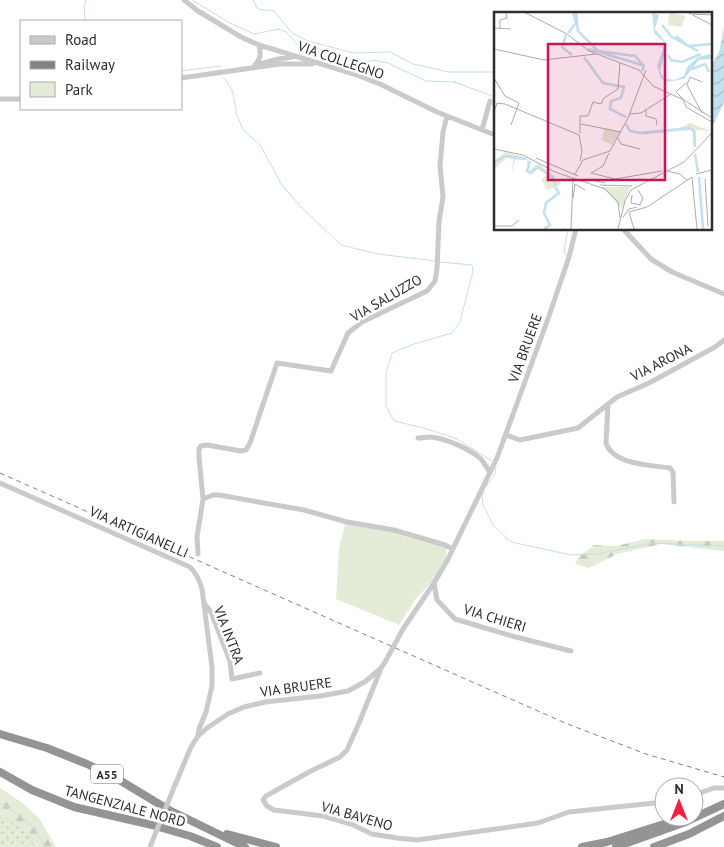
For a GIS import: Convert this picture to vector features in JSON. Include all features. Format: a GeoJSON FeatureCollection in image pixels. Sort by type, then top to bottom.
{"type":"FeatureCollection","features":[{"type":"Feature","properties":{"kind":"highway","name":"TANGENZIALE NORD"},"geometry":{"type":"LineString","coordinates":[[0,734],[47,748],[87,764],[116,778],[169,810],[207,828]]}},
{"type":"Feature","properties":{"kind":"highway","name":"TANGENZIALE NORD"},"geometry":{"type":"LineString","coordinates":[[0,772],[32,790],[74,807],[152,825],[190,836],[217,847]]}},
{"type":"Feature","properties":{"kind":"highway"},"geometry":{"type":"LineString","coordinates":[[704,812],[722,805]]}},
{"type":"Feature","properties":{"kind":"highway"},"geometry":{"type":"LineString","coordinates":[[654,847],[689,834],[724,817]]}},
{"type":"Feature","properties":{"kind":"highway"},"geometry":{"type":"LineString","coordinates":[[582,847],[607,842],[656,827]]}},
{"type":"Feature","properties":{"kind":"highway"},"geometry":{"type":"LineString","coordinates":[[616,847],[672,827]]}},
{"type":"Feature","properties":{"kind":"highway","name":"A55"},"geometry":{"type":"LineString","coordinates":[[207,828],[245,847]]}},
{"type":"Feature","properties":{"kind":"highway","name":"A55"},"geometry":{"type":"LineString","coordinates":[[207,828],[276,847]]}},
{"type":"Feature","properties":{"kind":"street","name":"VIA COLLEGNO"},"geometry":{"type":"LineString","coordinates":[[184,0],[198,12],[259,46],[354,74],[380,84],[447,116],[494,135]]}},
{"type":"Feature","properties":{"kind":"street"},"geometry":{"type":"LineString","coordinates":[[254,65],[261,54],[259,46]]}},
{"type":"Feature","properties":{"kind":"street"},"geometry":{"type":"LineString","coordinates":[[280,64],[296,57]]}},
{"type":"Feature","properties":{"kind":"street"},"geometry":{"type":"LineString","coordinates":[[244,68],[278,59],[296,57]]}},
{"type":"Feature","properties":{"kind":"street"},"geometry":{"type":"LineString","coordinates":[[182,78],[280,64],[318,64]]}},
{"type":"Feature","properties":{"kind":"street"},"geometry":{"type":"LineString","coordinates":[[0,99],[20,99]]}},
{"type":"Feature","properties":{"kind":"street"},"geometry":{"type":"LineString","coordinates":[[482,130],[490,101]]}},
{"type":"Feature","properties":{"kind":"street","name":"VIA SALUZZO"},"geometry":{"type":"LineString","coordinates":[[203,499],[199,457],[201,446],[207,445],[241,451],[246,450],[277,363],[331,371],[348,333],[362,322],[427,291],[435,281],[438,261],[439,222],[443,197],[440,166],[443,132],[447,116]]}},
{"type":"Feature","properties":{"kind":"street","name":"VIA BRUERE"},"geometry":{"type":"LineString","coordinates":[[150,847],[191,748],[198,736],[215,722],[244,707],[265,702],[320,696],[348,690],[366,682],[381,668],[453,549],[490,472],[506,435],[552,307],[576,230]]}},
{"type":"Feature","properties":{"kind":"street"},"geometry":{"type":"LineString","coordinates":[[624,230],[651,259],[672,272],[724,294]]}},
{"type":"Feature","properties":{"kind":"street","name":"VIA ARONA"},"geometry":{"type":"LineString","coordinates":[[506,435],[520,440],[578,428],[616,397],[649,383],[715,347],[724,340]]}},
{"type":"Feature","properties":{"kind":"street"},"geometry":{"type":"LineString","coordinates":[[608,404],[606,443],[608,449],[617,456],[633,463],[670,468],[673,472],[674,502]]}},
{"type":"Feature","properties":{"kind":"street"},"geometry":{"type":"LineString","coordinates":[[418,438],[439,438],[472,452],[482,460],[490,472]]}},
{"type":"Feature","properties":{"kind":"street","name":"VIA ARTIGIANELLI"},"geometry":{"type":"LineString","coordinates":[[0,484],[190,567],[198,577],[202,589],[212,667],[212,686],[198,736]]}},
{"type":"Feature","properties":{"kind":"street"},"geometry":{"type":"LineString","coordinates":[[198,554],[197,537],[203,499],[219,495],[304,510],[347,522],[394,530],[453,549]]}},
{"type":"Feature","properties":{"kind":"street","name":"VIA CHIERI"},"geometry":{"type":"LineString","coordinates":[[434,583],[437,600],[455,619],[571,651]]}},
{"type":"Feature","properties":{"kind":"street","name":"VIA INTRA"},"geometry":{"type":"LineString","coordinates":[[204,603],[211,612],[230,661],[232,678],[260,673]]}},
{"type":"Feature","properties":{"kind":"street","name":"VIA BAVENO"},"geometry":{"type":"LineString","coordinates":[[381,668],[346,750],[340,757],[266,796],[263,800],[267,806],[274,810],[322,816],[350,824],[372,834],[417,840],[538,823],[569,812],[654,803]]}},
{"type":"Feature","properties":{"kind":"street"},"geometry":{"type":"LineString","coordinates":[[704,792],[714,788],[724,788]]}},
{"type":"Feature","properties":{"kind":"green space"},"geometry":{"type":"Polygon","coordinates":[[[345,524],[395,532],[447,548],[445,567],[415,600],[399,625],[336,599],[339,549],[345,524]]]}},
{"type":"Feature","properties":{"kind":"green space"},"geometry":{"type":"Polygon","coordinates":[[[645,539],[724,541],[724,551],[661,544],[617,554],[589,568],[575,564],[578,558],[594,545],[616,546],[645,539]]]}},
{"type":"Feature","properties":{"kind":"green space"},"geometry":{"type":"Polygon","coordinates":[[[0,788],[24,804],[39,818],[56,847],[36,847],[24,830],[0,813],[0,788]]]}},
{"type":"Feature","properties":{"kind":"green space"},"geometry":{"type":"Polygon","coordinates":[[[0,813],[54,847],[0,847],[0,813]]]}},
{"type":"Feature","properties":{"kind":"water"},"geometry":{"type":"Polygon","coordinates":[[[724,27],[724,101],[712,127],[712,64],[719,52],[724,27]]]}},
{"type":"Feature","properties":{"kind":"waterway"},"geometry":{"type":"LineString","coordinates":[[85,20],[84,6],[86,0]]}},
{"type":"Feature","properties":{"kind":"waterway"},"geometry":{"type":"LineString","coordinates":[[192,0],[230,23],[254,34],[279,29],[286,32],[299,46],[364,64],[372,60],[388,63],[426,81],[456,82],[454,82],[494,97]]}},
{"type":"Feature","properties":{"kind":"waterway"},"geometry":{"type":"LineString","coordinates":[[253,0],[258,9],[274,11],[292,33],[308,41],[353,53],[390,52],[413,64],[449,72],[494,72]]}},
{"type":"Feature","properties":{"kind":"waterway"},"geometry":{"type":"LineString","coordinates":[[182,71],[221,66]]}},
{"type":"Feature","properties":{"kind":"waterway"},"geometry":{"type":"LineString","coordinates":[[223,77],[233,93],[237,115],[243,130],[260,145],[282,185],[300,206],[341,245],[378,254],[436,261]]}},
{"type":"Feature","properties":{"kind":"waterway"},"geometry":{"type":"LineString","coordinates":[[566,256],[564,251],[568,230]]}},
{"type":"Feature","properties":{"kind":"waterway"},"geometry":{"type":"LineString","coordinates":[[440,262],[472,265],[473,271],[460,322],[452,333],[414,344],[392,353],[386,373],[386,406],[394,421],[424,428],[457,439],[492,461]]}},
{"type":"Feature","properties":{"kind":"waterway"},"geometry":{"type":"LineString","coordinates":[[485,488],[495,474],[496,467]]}},
{"type":"Feature","properties":{"kind":"waterway"},"geometry":{"type":"LineString","coordinates":[[484,492],[482,496],[483,505],[493,525],[511,542],[571,555],[596,554],[652,543],[724,546]]}},
{"type":"Feature","properties":{"kind":"waterway"},"geometry":{"type":"LineString","coordinates":[[0,804],[6,806],[30,824],[46,847]]}},
{"type":"Feature","properties":{"kind":"railway"},"geometry":{"type":"LineString","coordinates":[[0,473],[565,723],[646,754],[724,777]]}}]}
